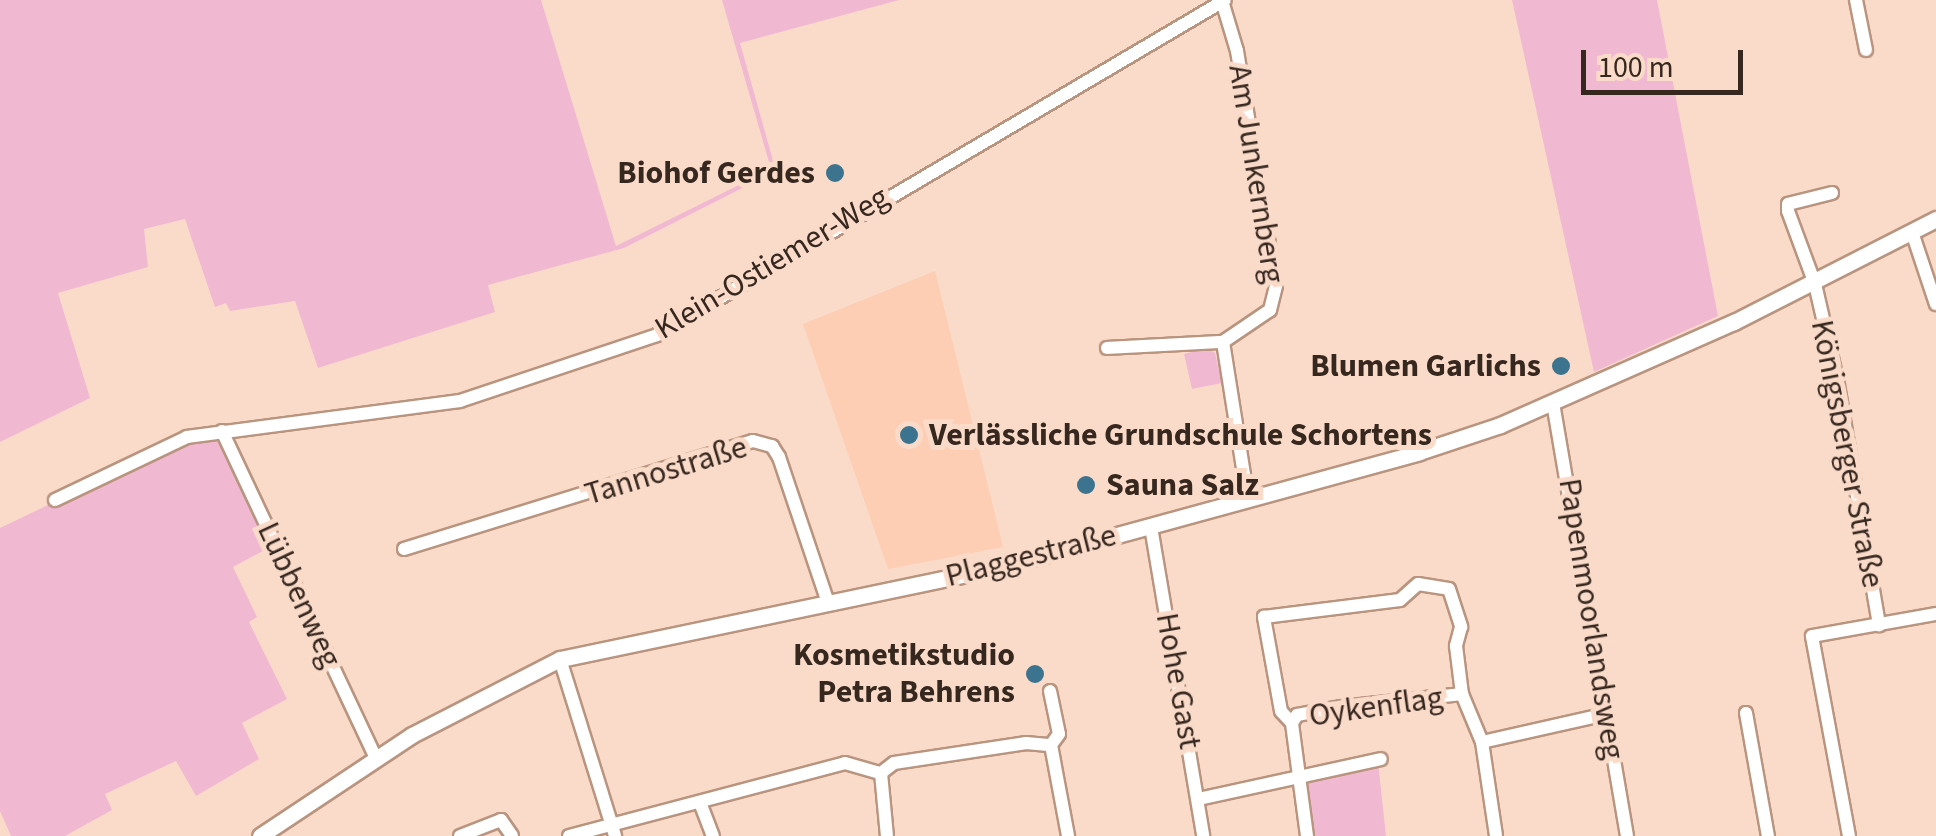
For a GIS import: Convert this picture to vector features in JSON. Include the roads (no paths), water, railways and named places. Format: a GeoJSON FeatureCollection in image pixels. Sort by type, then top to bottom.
{"type":"FeatureCollection","features":[{"type":"Feature","properties":{"kind":"street"},"geometry":{"type":"LineString","coordinates":[[1856,0],[1866,50]]}},
{"type":"Feature","properties":{"kind":"street","name":"Am Junkernberg"},"geometry":{"type":"LineString","coordinates":[[1222,342],[1270,310],[1276,286],[1237,51],[1224,1]]}},
{"type":"Feature","properties":{"kind":"street","name":"Klein-Ostiemer-Weg"},"geometry":{"type":"LineString","coordinates":[[56,500],[187,437],[460,400],[657,335],[1224,1]]}},
{"type":"Feature","properties":{"kind":"street"},"geometry":{"type":"LineString","coordinates":[[1815,284],[1788,204],[1832,193]]}},
{"type":"Feature","properties":{"kind":"street","name":"Plaggestraße"},"geometry":{"type":"LineString","coordinates":[[260,836],[466,703],[560,659],[827,600],[1000,567],[1419,452],[1553,403],[1815,284],[1936,220]]}},
{"type":"Feature","properties":{"kind":"street"},"geometry":{"type":"LineString","coordinates":[[1912,232],[1936,304]]}},
{"type":"Feature","properties":{"kind":"street","name":"Königsberger Straße"},"geometry":{"type":"LineString","coordinates":[[1815,284],[1879,624]]}},
{"type":"Feature","properties":{"kind":"street"},"geometry":{"type":"LineString","coordinates":[[1107,348],[1222,342],[1248,500]]}},
{"type":"Feature","properties":{"kind":"street","name":"Papenmoorlandsweg"},"geometry":{"type":"LineString","coordinates":[[1553,403],[1626,836]]}},
{"type":"Feature","properties":{"kind":"street","name":"Lübbenweg"},"geometry":{"type":"LineString","coordinates":[[222,431],[376,759]]}},
{"type":"Feature","properties":{"kind":"street","name":"Tannostraße"},"geometry":{"type":"LineString","coordinates":[[404,550],[754,441],[772,446],[779,457],[827,600]]}},
{"type":"Feature","properties":{"kind":"street","name":"Hohe Gast"},"geometry":{"type":"LineString","coordinates":[[1151,526],[1204,836]]}},
{"type":"Feature","properties":{"kind":"street"},"geometry":{"type":"LineString","coordinates":[[1307,836],[1292,723],[1282,712],[1263,624],[1268,613],[1364,607],[1400,600],[1418,584],[1449,589],[1461,627],[1456,646],[1462,694],[1482,742],[1496,836]]}},
{"type":"Feature","properties":{"kind":"street","name":"Königsberger Straße"},"geometry":{"type":"LineString","coordinates":[[1850,836],[1812,636],[1936,614]]}},
{"type":"Feature","properties":{"kind":"street"},"geometry":{"type":"LineString","coordinates":[[560,659],[613,830]]}},
{"type":"Feature","properties":{"kind":"street"},"geometry":{"type":"LineString","coordinates":[[568,836],[613,830],[845,764],[881,772],[894,763],[966,749],[1051,744],[1059,734],[1050,691]]}},
{"type":"Feature","properties":{"kind":"street","name":"Oykenflag"},"geometry":{"type":"LineString","coordinates":[[1292,723],[1297,715],[1341,707],[1462,694]]}},
{"type":"Feature","properties":{"kind":"street"},"geometry":{"type":"LineString","coordinates":[[1746,713],[1768,836]]}},
{"type":"Feature","properties":{"kind":"street"},"geometry":{"type":"LineString","coordinates":[[1482,742],[1606,714]]}},
{"type":"Feature","properties":{"kind":"street"},"geometry":{"type":"LineString","coordinates":[[1051,744],[1068,836]]}},
{"type":"Feature","properties":{"kind":"street"},"geometry":{"type":"LineString","coordinates":[[1198,799],[1382,759]]}},
{"type":"Feature","properties":{"kind":"street"},"geometry":{"type":"LineString","coordinates":[[881,772],[885,834]]}},
{"type":"Feature","properties":{"kind":"street"},"geometry":{"type":"LineString","coordinates":[[701,805],[712,836]]}},
{"type":"Feature","properties":{"kind":"street"},"geometry":{"type":"LineString","coordinates":[[460,836],[501,820],[512,836]]}},
{"type":"Feature","properties":{"kind":"place","name":"Biohof Gerdes"},"geometry":{"type":"Point","coordinates":[835,173]}},
{"type":"Feature","properties":{"kind":"place","name":"Blumen Garlichs"},"geometry":{"type":"Point","coordinates":[1561,366]}},
{"type":"Feature","properties":{"kind":"place","name":"Verlässliche Grundschule Schortens"},"geometry":{"type":"Point","coordinates":[909,435]}},
{"type":"Feature","properties":{"kind":"place","name":"Sauna Salz"},"geometry":{"type":"Point","coordinates":[1086,485]}},
{"type":"Feature","properties":{"kind":"place","name":"Kosmetikstudio Petra Behrens"},"geometry":{"type":"Point","coordinates":[1035,674]}}]}
